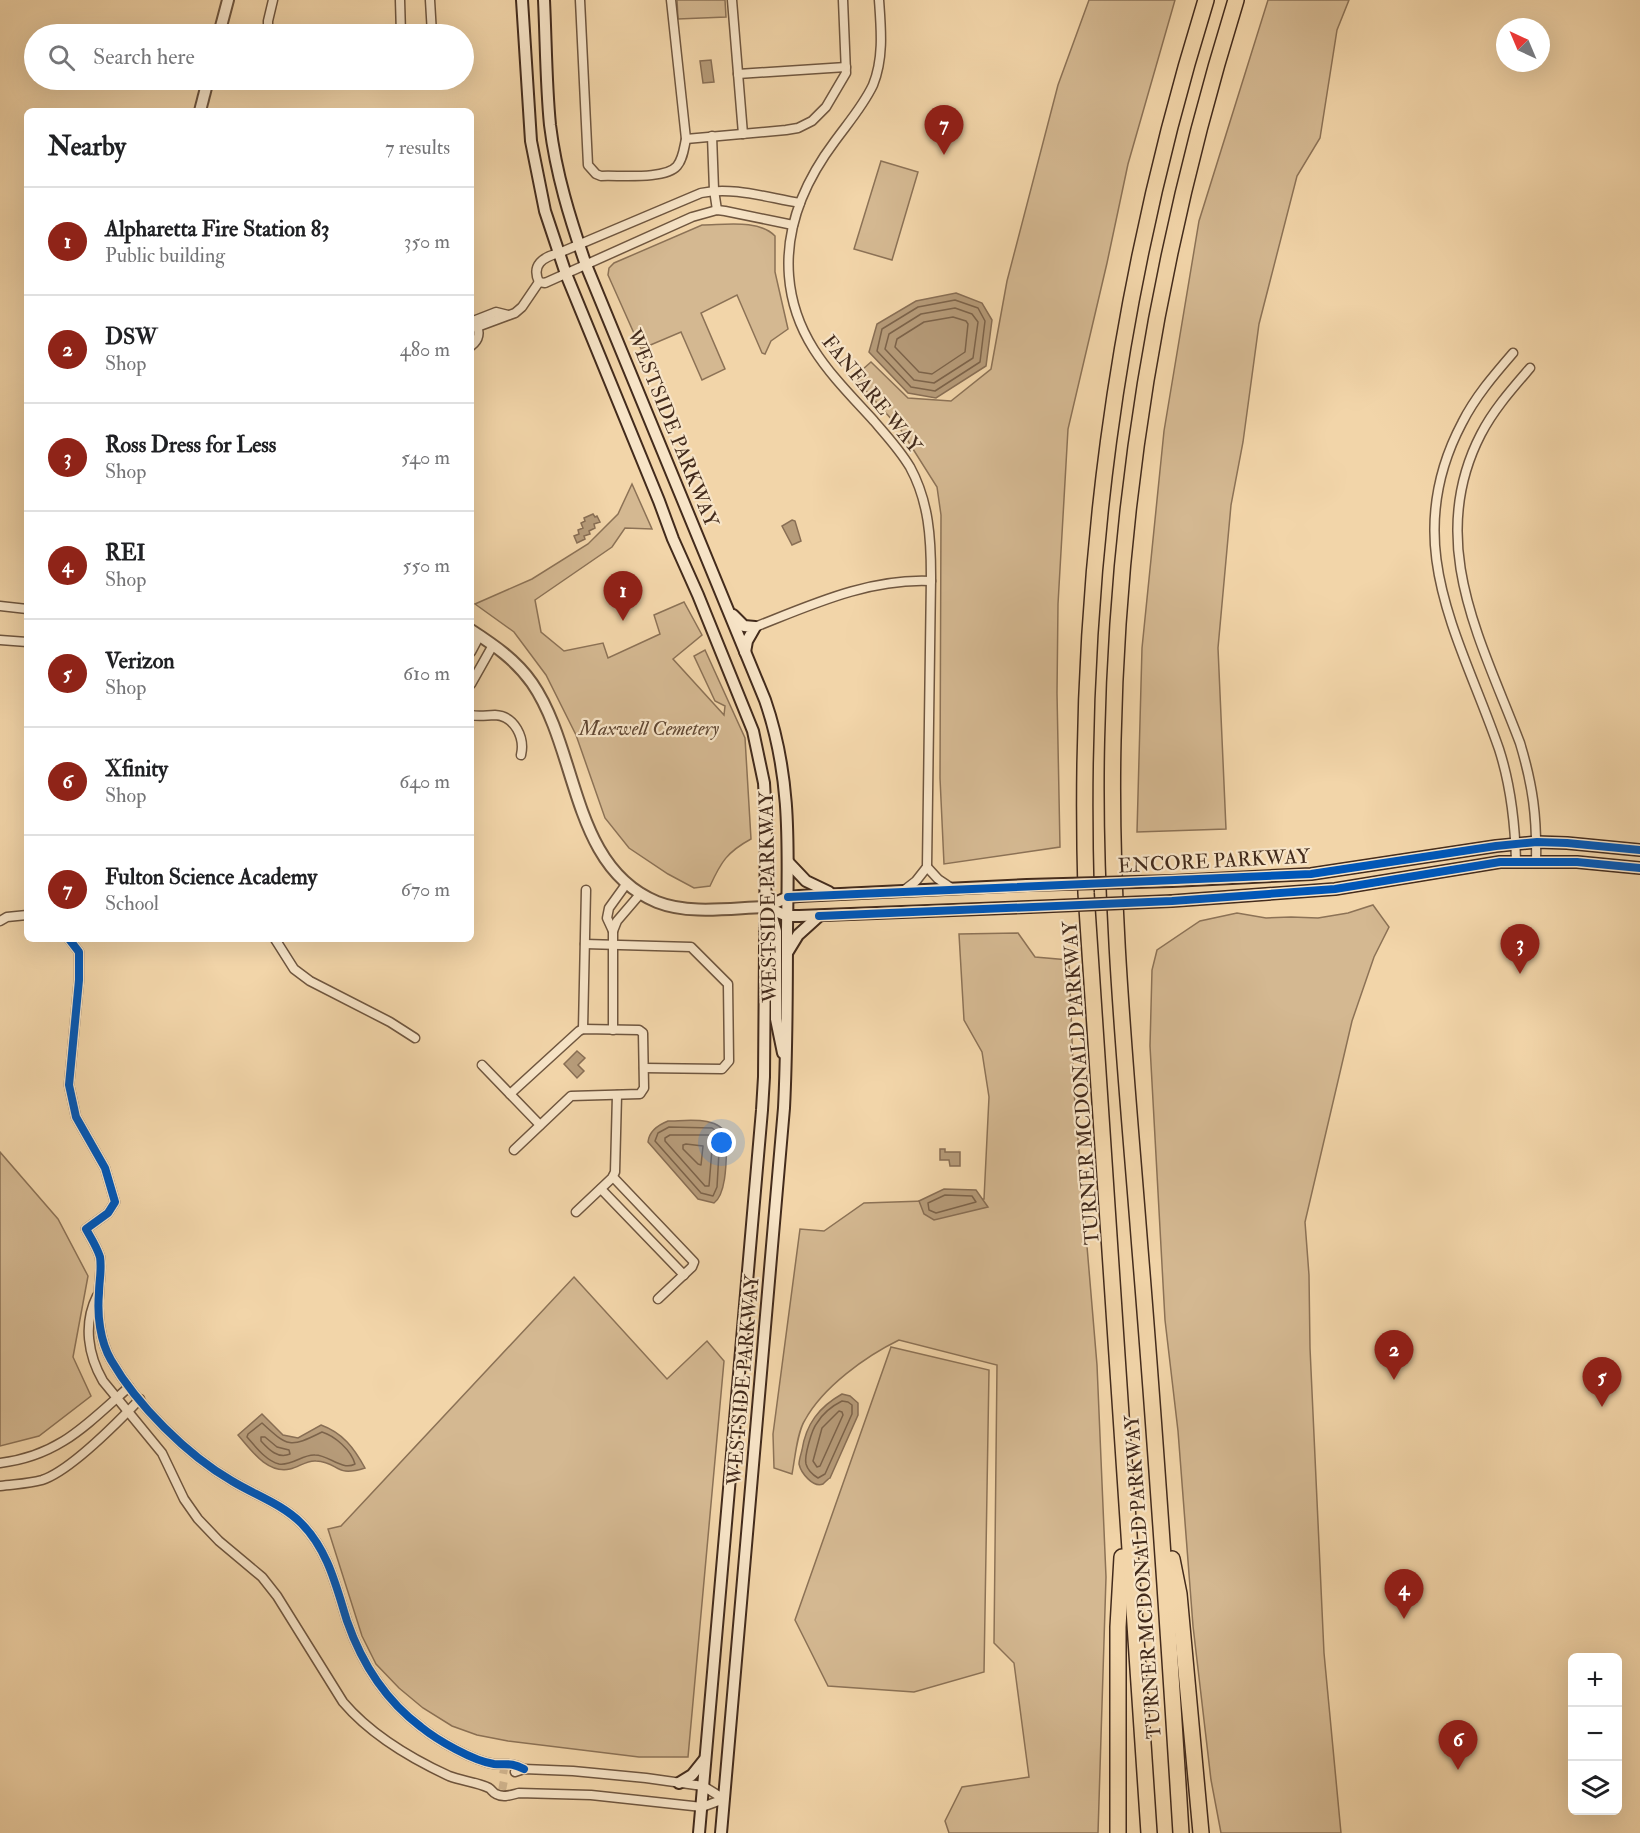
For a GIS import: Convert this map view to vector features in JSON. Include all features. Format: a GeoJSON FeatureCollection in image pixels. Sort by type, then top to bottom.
{"type":"FeatureCollection","features":[{"type":"Feature","properties":{"kind":"highway","name":"TURNER MCDONALD PARKWAY"},"geometry":{"type":"LineString","coordinates":[[1149,1833],[1086,893],[1084,749],[1089,629],[1104,465],[1128,312],[1166,139],[1206,0]]}},
{"type":"Feature","properties":{"kind":"highway","name":"TURNER MCDONALD PARKWAY"},"geometry":{"type":"LineString","coordinates":[[1181,1833],[1161,1508],[1114,902],[1112,797],[1115,685],[1126,525],[1148,360],[1180,198],[1236,0]]}},
{"type":"Feature","properties":{"kind":"highway"},"geometry":{"type":"LineString","coordinates":[[1118,1833],[1118,1627],[1126,1506]]}},
{"type":"Feature","properties":{"kind":"highway"},"geometry":{"type":"LineString","coordinates":[[1161,1508],[1179,1594],[1201,1833]]}},
{"type":"Feature","properties":{"kind":"main road"},"geometry":{"type":"LineString","coordinates":[[222,24],[228,0]]}},
{"type":"Feature","properties":{"kind":"main road","name":"WESTSIDE PARKWAY"},"geometry":{"type":"LineString","coordinates":[[522,0],[531,141],[543,203],[566,274],[753,731],[766,801],[762,1110],[699,1833]]}},
{"type":"Feature","properties":{"kind":"main road","name":"WESTSIDE PARKWAY"},"geometry":{"type":"LineString","coordinates":[[544,0],[550,124],[563,196],[586,265],[769,710],[781,754],[787,806],[786,1064],[776,1203],[720,1833]]}},
{"type":"Feature","properties":{"kind":"main road"},"geometry":{"type":"LineString","coordinates":[[203,108],[206,90]]}},
{"type":"Feature","properties":{"kind":"main road"},"geometry":{"type":"LineString","coordinates":[[726,604],[744,626],[755,627],[747,641],[745,652]]}},
{"type":"Feature","properties":{"kind":"main road","name":"ENCORE PARKWAY"},"geometry":{"type":"LineString","coordinates":[[476,632],[511,658],[532,684],[546,709],[593,837],[616,875],[657,902],[678,907],[694,909],[766,907],[788,916],[819,916],[1172,901],[1335,889],[1516,861],[1577,862],[1640,868]]}},
{"type":"Feature","properties":{"kind":"main road","name":"ENCORE PARKWAY"},"geometry":{"type":"LineString","coordinates":[[788,897],[1311,874],[1537,842],[1640,849]]}},
{"type":"Feature","properties":{"kind":"main road"},"geometry":{"type":"LineString","coordinates":[[788,862],[806,881],[832,894]]}},
{"type":"Feature","properties":{"kind":"main road"},"geometry":{"type":"LineString","coordinates":[[786,1064],[776,1019],[776,931],[766,907],[788,897]]}},
{"type":"Feature","properties":{"kind":"main road"},"geometry":{"type":"LineString","coordinates":[[787,953],[802,931],[819,916]]}},
{"type":"Feature","properties":{"kind":"main road"},"geometry":{"type":"LineString","coordinates":[[679,1783],[692,1775],[706,1757]]}},
{"type":"Feature","properties":{"kind":"street"},"geometry":{"type":"LineString","coordinates":[[400,0],[400,24]]}},
{"type":"Feature","properties":{"kind":"street"},"geometry":{"type":"LineString","coordinates":[[430,0],[431,24]]}},
{"type":"Feature","properties":{"kind":"street"},"geometry":{"type":"LineString","coordinates":[[580,0],[588,165],[592,171],[601,176],[663,174],[676,168],[681,160],[686,139],[671,0]]}},
{"type":"Feature","properties":{"kind":"street"},"geometry":{"type":"LineString","coordinates":[[732,0],[743,134]]}},
{"type":"Feature","properties":{"kind":"street"},"geometry":{"type":"LineString","coordinates":[[686,139],[786,130],[798,128],[812,121],[826,107],[846,73],[843,0]]}},
{"type":"Feature","properties":{"kind":"street","name":"FANFARE WAY"},"geometry":{"type":"LineString","coordinates":[[879,0],[881,44],[873,84],[860,108],[812,174],[793,225],[789,275],[794,307],[801,328],[825,368],[893,442],[910,467],[928,515],[931,541],[931,581],[927,867]]}},
{"type":"Feature","properties":{"kind":"street"},"geometry":{"type":"LineString","coordinates":[[269,24],[270,1]]}},
{"type":"Feature","properties":{"kind":"street"},"geometry":{"type":"LineString","coordinates":[[738,74],[846,67]]}},
{"type":"Feature","properties":{"kind":"street"},"geometry":{"type":"LineString","coordinates":[[712,136],[717,210]]}},
{"type":"Feature","properties":{"kind":"street"},"geometry":{"type":"LineString","coordinates":[[539,282],[536,268],[540,261],[548,256],[559,254],[689,196],[714,190],[733,191],[800,203]]}},
{"type":"Feature","properties":{"kind":"street"},"geometry":{"type":"LineString","coordinates":[[539,282],[545,283],[692,217],[717,210],[793,225]]}},
{"type":"Feature","properties":{"kind":"street"},"geometry":{"type":"LineString","coordinates":[[474,343],[478,339],[474,323],[508,315],[522,308],[539,282]]}},
{"type":"Feature","properties":{"kind":"street"},"geometry":{"type":"LineString","coordinates":[[1513,353],[1473,403],[1452,444],[1438,489],[1434,534],[1435,557],[1443,600],[1499,750],[1510,793],[1516,861]]}},
{"type":"Feature","properties":{"kind":"street"},"geometry":{"type":"LineString","coordinates":[[1530,368],[1492,416],[1472,453],[1460,493],[1456,534],[1465,594],[1527,766],[1536,814],[1536,862]]}},
{"type":"Feature","properties":{"kind":"street"},"geometry":{"type":"LineString","coordinates":[[755,627],[817,602],[880,584],[912,580],[931,581]]}},
{"type":"Feature","properties":{"kind":"street"},"geometry":{"type":"LineString","coordinates":[[0,606],[24,609]]}},
{"type":"Feature","properties":{"kind":"street"},"geometry":{"type":"LineString","coordinates":[[0,640],[24,642]]}},
{"type":"Feature","properties":{"kind":"street"},"geometry":{"type":"LineString","coordinates":[[474,669],[493,645]]}},
{"type":"Feature","properties":{"kind":"street"},"geometry":{"type":"LineString","coordinates":[[474,715],[503,716],[511,722],[521,738],[523,748],[521,755]]}},
{"type":"Feature","properties":{"kind":"street"},"geometry":{"type":"LineString","coordinates":[[903,891],[927,867],[938,879],[953,889]]}},
{"type":"Feature","properties":{"kind":"street"},"geometry":{"type":"LineString","coordinates":[[613,1030],[613,931],[607,918],[609,908],[627,884]]}},
{"type":"Feature","properties":{"kind":"street"},"geometry":{"type":"LineString","coordinates":[[583,1029],[586,890]]}},
{"type":"Feature","properties":{"kind":"street"},"geometry":{"type":"LineString","coordinates":[[613,931],[618,921],[641,893]]}},
{"type":"Feature","properties":{"kind":"street"},"geometry":{"type":"LineString","coordinates":[[0,921],[6,917],[24,915]]}},
{"type":"Feature","properties":{"kind":"street"},"geometry":{"type":"LineString","coordinates":[[71,942],[79,952],[79,980],[69,1085],[76,1117],[105,1168],[115,1202],[108,1214],[86,1229],[97,1247],[101,1266],[100,1324],[105,1349],[129,1387],[176,1438],[205,1463],[283,1509],[304,1526],[328,1564],[355,1641],[375,1680],[396,1706],[436,1738],[497,1767],[503,1763],[516,1765],[519,1771],[597,1773],[703,1786],[724,1799]]}},
{"type":"Feature","properties":{"kind":"street"},"geometry":{"type":"LineString","coordinates":[[277,942],[294,969],[310,981],[416,1038]]}},
{"type":"Feature","properties":{"kind":"street"},"geometry":{"type":"LineString","coordinates":[[585,944],[691,947],[727,981],[730,987],[729,1060],[727,1065],[722,1069],[644,1068]]}},
{"type":"Feature","properties":{"kind":"street"},"geometry":{"type":"LineString","coordinates":[[510,1094],[583,1029],[639,1030],[643,1033],[644,1088],[640,1094],[574,1095],[514,1150]]}},
{"type":"Feature","properties":{"kind":"street"},"geometry":{"type":"LineString","coordinates":[[482,1065],[540,1125]]}},
{"type":"Feature","properties":{"kind":"street"},"geometry":{"type":"LineString","coordinates":[[576,1212],[613,1177],[616,1168],[617,1095]]}},
{"type":"Feature","properties":{"kind":"street"},"geometry":{"type":"LineString","coordinates":[[613,1177],[694,1264],[658,1299]]}},
{"type":"Feature","properties":{"kind":"street"},"geometry":{"type":"LineString","coordinates":[[600,1189],[684,1275]]}},
{"type":"Feature","properties":{"kind":"street"},"geometry":{"type":"LineString","coordinates":[[99,1294],[90,1316],[90,1349],[96,1369],[116,1399],[162,1453],[184,1499],[198,1519],[219,1541],[262,1577],[277,1596],[330,1684],[352,1712],[375,1733],[407,1754],[450,1776],[489,1788],[497,1795],[508,1796],[519,1793],[591,1795],[702,1807],[724,1799]]}},
{"type":"Feature","properties":{"kind":"street"},"geometry":{"type":"LineString","coordinates":[[0,1464],[26,1459],[60,1445],[129,1387]]}},
{"type":"Feature","properties":{"kind":"street"},"geometry":{"type":"LineString","coordinates":[[0,1486],[34,1482],[55,1475],[69,1465],[140,1399]]}},
{"type":"Feature","properties":{"kind":"street"},"geometry":{"type":"LineString","coordinates":[[489,1788],[499,1785]]}},
{"type":"Feature","properties":{"kind":"street"},"geometry":{"type":"LineString","coordinates":[[509,1787],[519,1793]]}},
{"type":"Feature","properties":{"kind":"green space"},"geometry":{"type":"Polygon","coordinates":[[[677,0],[725,0],[726,17],[678,19],[677,0]]]}},
{"type":"Feature","properties":{"kind":"green space"},"geometry":{"type":"Polygon","coordinates":[[[1089,0],[1175,0],[1128,164],[1068,429],[1058,604],[1060,847],[944,864],[940,778],[941,515],[937,487],[901,430],[854,377],[871,362],[908,398],[951,401],[991,369],[1007,281],[1058,85],[1089,0]]]}},
{"type":"Feature","properties":{"kind":"green space"},"geometry":{"type":"Polygon","coordinates":[[[1268,0],[1349,0],[1337,30],[1320,138],[1297,176],[1259,324],[1243,442],[1231,505],[1218,648],[1226,829],[1137,832],[1142,648],[1164,431],[1199,221],[1268,0]]]}},
{"type":"Feature","properties":{"kind":"green space"},"geometry":{"type":"Polygon","coordinates":[[[881,161],[918,172],[892,260],[854,249],[881,161]]]}},
{"type":"Feature","properties":{"kind":"green space"},"geometry":{"type":"Polygon","coordinates":[[[702,225],[751,225],[760,227],[775,236],[775,272],[788,329],[771,341],[765,354],[762,353],[737,295],[701,313],[725,369],[702,380],[681,332],[641,349],[608,275],[609,268],[614,263],[702,225]]]}},
{"type":"Feature","properties":{"kind":"green space","name":"Maxwell Cemetery"},"geometry":{"type":"Polygon","coordinates":[[[632,484],[652,529],[625,528],[612,547],[535,600],[541,632],[564,651],[603,643],[608,658],[660,634],[654,615],[684,602],[702,635],[673,659],[724,715],[725,706],[715,701],[694,656],[705,650],[745,738],[751,839],[736,848],[726,858],[710,886],[694,888],[629,848],[605,818],[576,735],[546,675],[514,632],[475,604],[532,579],[588,544],[618,514],[632,484]]]}},
{"type":"Feature","properties":{"kind":"green space"},"geometry":{"type":"Polygon","coordinates":[[[1373,905],[1389,927],[1374,957],[1352,1021],[1305,1222],[1324,1653],[1341,1833],[1221,1833],[1211,1780],[1193,1626],[1178,1431],[1165,1320],[1150,1046],[1152,970],[1157,950],[1200,921],[1237,913],[1266,918],[1318,918],[1348,913],[1373,905]]]}},
{"type":"Feature","properties":{"kind":"green space"},"geometry":{"type":"Polygon","coordinates":[[[1018,933],[1035,957],[1069,960],[1074,1092],[1097,1365],[1106,1577],[1098,1833],[949,1833],[945,1821],[962,1787],[1029,1777],[1014,1663],[994,1643],[997,1365],[899,1340],[846,1374],[813,1408],[800,1431],[792,1474],[774,1468],[773,1434],[800,1229],[824,1231],[864,1203],[984,1199],[989,1097],[982,1052],[964,1020],[959,934],[1018,933]]]}},
{"type":"Feature","properties":{"kind":"green space"},"geometry":{"type":"Polygon","coordinates":[[[0,1152],[58,1219],[88,1276],[73,1357],[91,1396],[39,1436],[0,1446],[0,1152]]]}},
{"type":"Feature","properties":{"kind":"green space"},"geometry":{"type":"Polygon","coordinates":[[[574,1277],[667,1379],[707,1341],[724,1361],[688,1757],[639,1757],[508,1741],[477,1735],[452,1726],[423,1708],[399,1688],[376,1664],[362,1636],[328,1529],[341,1526],[574,1277]]]}},
{"type":"Feature","properties":{"kind":"green space"},"geometry":{"type":"Polygon","coordinates":[[[891,1347],[989,1370],[984,1672],[914,1692],[828,1686],[795,1620],[891,1347]]]}},
{"type":"Feature","properties":{"kind":"water"},"geometry":{"type":"Polygon","coordinates":[[[711,60],[714,82],[703,83],[700,61],[711,60]]]}},
{"type":"Feature","properties":{"kind":"water"},"geometry":{"type":"Polygon","coordinates":[[[956,293],[982,303],[992,320],[986,366],[936,398],[908,393],[869,352],[877,324],[916,301],[956,293]]]}},
{"type":"Feature","properties":{"kind":"water"},"geometry":{"type":"Polygon","coordinates":[[[593,514],[600,522],[594,524],[595,528],[589,531],[590,534],[577,543],[574,536],[579,534],[578,530],[583,528],[581,523],[585,521],[584,518],[593,514]]]}},
{"type":"Feature","properties":{"kind":"water"},"geometry":{"type":"Polygon","coordinates":[[[792,520],[795,521],[801,541],[792,545],[782,526],[792,520]]]}},
{"type":"Feature","properties":{"kind":"water"},"geometry":{"type":"Polygon","coordinates":[[[577,1051],[585,1058],[578,1065],[584,1071],[577,1078],[564,1064],[577,1051]]]}},
{"type":"Feature","properties":{"kind":"water"},"geometry":{"type":"Polygon","coordinates":[[[668,1121],[710,1122],[723,1129],[727,1136],[724,1182],[719,1198],[714,1203],[698,1199],[648,1142],[655,1129],[668,1121]]]}},
{"type":"Feature","properties":{"kind":"water"},"geometry":{"type":"Polygon","coordinates":[[[940,1149],[945,1149],[945,1152],[960,1152],[960,1166],[950,1166],[949,1160],[940,1160],[940,1149]]]}},
{"type":"Feature","properties":{"kind":"water"},"geometry":{"type":"Polygon","coordinates":[[[944,1189],[976,1190],[988,1207],[934,1220],[924,1214],[919,1201],[944,1189]]]}},
{"type":"Feature","properties":{"kind":"water"},"geometry":{"type":"Polygon","coordinates":[[[842,1394],[850,1396],[858,1403],[858,1415],[830,1478],[823,1484],[815,1484],[805,1475],[799,1464],[804,1441],[815,1417],[842,1394]]]}},
{"type":"Feature","properties":{"kind":"water"},"geometry":{"type":"Polygon","coordinates":[[[262,1414],[283,1435],[298,1438],[321,1425],[329,1428],[347,1442],[365,1468],[348,1471],[316,1461],[290,1469],[274,1468],[260,1460],[238,1435],[262,1414]]]}},
{"type":"Feature","properties":{"kind":"tunnel"},"geometry":{"type":"LineString","coordinates":[[500,1769],[515,1772]]}},
{"type":"Feature","properties":{"kind":"tunnel"},"geometry":{"type":"LineString","coordinates":[[499,1785],[509,1787]]}},
{"type":"Feature","properties":{"kind":"cycle path"},"geometry":{"type":"LineString","coordinates":[[788,897],[1311,874],[1537,842],[1640,850]]}},
{"type":"Feature","properties":{"kind":"cycle path"},"geometry":{"type":"LineString","coordinates":[[819,916],[1172,901],[1335,889],[1500,862],[1577,862],[1640,868]]}},
{"type":"Feature","properties":{"kind":"cycle path"},"geometry":{"type":"LineString","coordinates":[[71,942],[79,952],[79,980],[69,1085],[76,1117],[105,1168],[115,1202],[108,1213],[86,1229],[100,1257],[99,1319],[104,1345],[111,1360],[149,1411],[181,1443],[215,1470],[285,1510],[301,1523],[325,1557],[360,1652],[376,1680],[396,1705],[446,1744],[485,1762],[512,1765],[524,1769]]}},
{"type":"Feature","properties":{"kind":"place","name":"Fulton Science Academy"},"geometry":{"type":"Point","coordinates":[944,155]}},
{"type":"Feature","properties":{"kind":"place","name":"Alpharetta Fire Station 83"},"geometry":{"type":"Point","coordinates":[623,621]}},
{"type":"Feature","properties":{"kind":"place","name":"Ross Dress for Less"},"geometry":{"type":"Point","coordinates":[1520,974]}},
{"type":"Feature","properties":{"kind":"place","name":"DSW"},"geometry":{"type":"Point","coordinates":[1394,1380]}},
{"type":"Feature","properties":{"kind":"place","name":"Verizon"},"geometry":{"type":"Point","coordinates":[1602,1407]}},
{"type":"Feature","properties":{"kind":"place","name":"REI"},"geometry":{"type":"Point","coordinates":[1404,1619]}},
{"type":"Feature","properties":{"kind":"place","name":"Xfinity"},"geometry":{"type":"Point","coordinates":[1458,1770]}}]}
